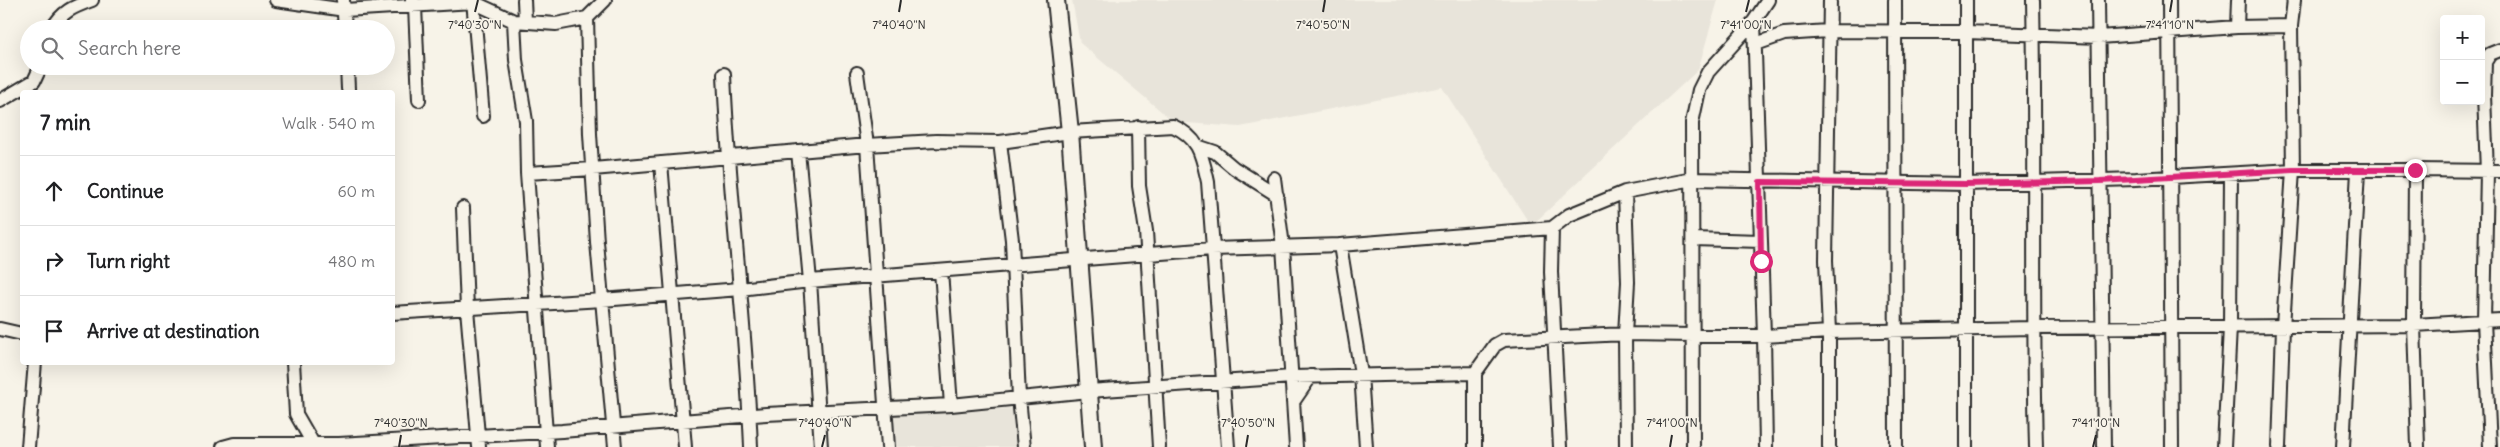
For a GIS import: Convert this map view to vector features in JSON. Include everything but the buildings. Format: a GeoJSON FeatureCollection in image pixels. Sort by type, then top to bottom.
{"type":"FeatureCollection","features":[{"type":"Feature","properties":{"kind":"main road"},"geometry":{"type":"LineString","coordinates":[[1056,0],[1070,132],[1093,447]]}},
{"type":"Feature","properties":{"kind":"street"},"geometry":{"type":"LineString","coordinates":[[57,20],[69,8],[92,0]]}},
{"type":"Feature","properties":{"kind":"street"},"geometry":{"type":"LineString","coordinates":[[276,0],[344,5],[473,1],[519,21],[556,24],[587,18],[605,0]]}},
{"type":"Feature","properties":{"kind":"street"},"geometry":{"type":"LineString","coordinates":[[524,0],[519,21],[516,60],[526,121],[526,173],[546,447]]}},
{"type":"Feature","properties":{"kind":"street"},"geometry":{"type":"LineString","coordinates":[[1693,447],[1692,123],[1699,90],[1708,72],[1754,21],[1768,0]]}},
{"type":"Feature","properties":{"kind":"street"},"geometry":{"type":"LineString","coordinates":[[1829,447],[1829,332],[1826,260],[1830,86],[1828,31],[1830,0]]}},
{"type":"Feature","properties":{"kind":"street"},"geometry":{"type":"LineString","coordinates":[[1895,0],[1895,184],[1898,331],[1896,447]]}},
{"type":"Feature","properties":{"kind":"street"},"geometry":{"type":"LineString","coordinates":[[1966,0],[1968,329],[1966,447]]}},
{"type":"Feature","properties":{"kind":"street"},"geometry":{"type":"LineString","coordinates":[[2033,0],[2033,328],[2036,447]]}},
{"type":"Feature","properties":{"kind":"street"},"geometry":{"type":"LineString","coordinates":[[2098,0],[2100,328],[2104,447]]}},
{"type":"Feature","properties":{"kind":"street"},"geometry":{"type":"LineString","coordinates":[[2169,0],[2172,447]]}},
{"type":"Feature","properties":{"kind":"street"},"geometry":{"type":"LineString","coordinates":[[2237,27],[2238,0]]}},
{"type":"Feature","properties":{"kind":"street"},"geometry":{"type":"LineString","coordinates":[[2279,447],[2283,327],[2293,170],[2291,26],[2294,0]]}},
{"type":"Feature","properties":{"kind":"street"},"geometry":{"type":"LineString","coordinates":[[473,1],[483,116]]}},
{"type":"Feature","properties":{"kind":"street"},"geometry":{"type":"LineString","coordinates":[[413,3],[419,100]]}},
{"type":"Feature","properties":{"kind":"street"},"geometry":{"type":"LineString","coordinates":[[344,5],[345,20]]}},
{"type":"Feature","properties":{"kind":"street"},"geometry":{"type":"LineString","coordinates":[[587,18],[590,134],[615,447]]}},
{"type":"Feature","properties":{"kind":"street"},"geometry":{"type":"LineString","coordinates":[[1754,21],[1766,447]]}},
{"type":"Feature","properties":{"kind":"street"},"geometry":{"type":"LineString","coordinates":[[1756,44],[1784,34],[1828,31],[2034,33],[2099,36],[2169,33],[2237,27],[2291,26]]}},
{"type":"Feature","properties":{"kind":"street"},"geometry":{"type":"LineString","coordinates":[[2490,447],[2484,321],[2494,171],[2484,95],[2485,62],[2490,54],[2500,50]]}},
{"type":"Feature","properties":{"kind":"street"},"geometry":{"type":"LineString","coordinates":[[858,73],[867,146],[888,447]]}},
{"type":"Feature","properties":{"kind":"street"},"geometry":{"type":"LineString","coordinates":[[724,74],[727,157],[740,289],[751,447]]}},
{"type":"Feature","properties":{"kind":"street"},"geometry":{"type":"LineString","coordinates":[[0,101],[34,81],[37,75]]}},
{"type":"Feature","properties":{"kind":"street"},"geometry":{"type":"LineString","coordinates":[[347,75],[348,89]]}},
{"type":"Feature","properties":{"kind":"street"},"geometry":{"type":"LineString","coordinates":[[526,173],[867,146],[936,142],[1000,142],[1070,132],[1173,126],[1184,131],[1194,140],[1203,159],[1208,182],[1228,447]]}},
{"type":"Feature","properties":{"kind":"street"},"geometry":{"type":"LineString","coordinates":[[1138,127],[1139,186],[1147,255],[1158,447]]}},
{"type":"Feature","properties":{"kind":"street"},"geometry":{"type":"LineString","coordinates":[[1000,142],[1014,266],[1019,398],[1024,447]]}},
{"type":"Feature","properties":{"kind":"street"},"geometry":{"type":"LineString","coordinates":[[1197,146],[1215,152],[1234,168],[1276,195]]}},
{"type":"Feature","properties":{"kind":"street"},"geometry":{"type":"LineString","coordinates":[[798,151],[810,281],[820,447]]}},
{"type":"Feature","properties":{"kind":"street"},"geometry":{"type":"LineString","coordinates":[[661,163],[685,447]]}},
{"type":"Feature","properties":{"kind":"street"},"geometry":{"type":"LineString","coordinates":[[395,313],[672,295],[875,275],[1080,261],[1212,249],[1340,245],[1552,228],[1569,215],[1626,192],[1693,179],[1760,182],[1966,184],[2100,181],[2293,170],[2494,171]]}},
{"type":"Feature","properties":{"kind":"street"},"geometry":{"type":"LineString","coordinates":[[2415,170],[2414,326],[2418,447]]}},
{"type":"Feature","properties":{"kind":"street"},"geometry":{"type":"LineString","coordinates":[[2343,447],[2358,171]]}},
{"type":"Feature","properties":{"kind":"street"},"geometry":{"type":"LineString","coordinates":[[2224,447],[2230,326],[2231,174]]}},
{"type":"Feature","properties":{"kind":"street"},"geometry":{"type":"LineString","coordinates":[[1274,178],[1283,246],[1296,447]]}},
{"type":"Feature","properties":{"kind":"street"},"geometry":{"type":"LineString","coordinates":[[1626,192],[1628,282],[1625,334],[1626,447]]}},
{"type":"Feature","properties":{"kind":"street"},"geometry":{"type":"LineString","coordinates":[[464,208],[467,309],[478,441]]}},
{"type":"Feature","properties":{"kind":"street"},"geometry":{"type":"LineString","coordinates":[[1552,228],[1551,272],[1560,447]]}},
{"type":"Feature","properties":{"kind":"street"},"geometry":{"type":"LineString","coordinates":[[1692,238],[1761,241]]}},
{"type":"Feature","properties":{"kind":"street"},"geometry":{"type":"LineString","coordinates":[[1340,245],[1360,374],[1366,447]]}},
{"type":"Feature","properties":{"kind":"street"},"geometry":{"type":"LineString","coordinates":[[941,271],[951,404]]}},
{"type":"Feature","properties":{"kind":"street"},"geometry":{"type":"LineString","coordinates":[[1475,447],[1475,373],[1495,345],[1504,340],[1625,334],[1764,336],[1829,332],[2033,328],[2283,327],[2349,324],[2414,326],[2500,320]]}},
{"type":"Feature","properties":{"kind":"street"},"geometry":{"type":"LineString","coordinates":[[0,329],[20,334]]}},
{"type":"Feature","properties":{"kind":"street"},"geometry":{"type":"LineString","coordinates":[[28,447],[35,365]]}},
{"type":"Feature","properties":{"kind":"street"},"geometry":{"type":"LineString","coordinates":[[293,365],[296,414],[314,445]]}},
{"type":"Feature","properties":{"kind":"street"},"geometry":{"type":"LineString","coordinates":[[223,447],[234,444],[338,445],[478,441],[545,432],[750,415],[885,406],[951,404],[1223,381],[1360,374],[1475,373]]}},
{"type":"Feature","properties":{"kind":"street"},"geometry":{"type":"LineString","coordinates":[[1293,402],[1312,376]]}},
{"type":"Feature","properties":{"kind":"shaded area"},"geometry":{"type":"Polygon","coordinates":[[[1072,0],[1718,0],[1698,70],[1531,226],[1442,87],[1240,127],[1174,122],[1080,43],[1072,0]]]}},
{"type":"Feature","properties":{"kind":"shaded area"},"geometry":{"type":"Polygon","coordinates":[[[1013,408],[1016,447],[894,447],[891,416],[1013,408]]]}},
{"type":"Feature","properties":{"kind":"route"},"geometry":{"type":"LineString","coordinates":[[1761,261],[1760,182],[1966,184],[2100,181],[2293,170],[2415,170]]}}]}
